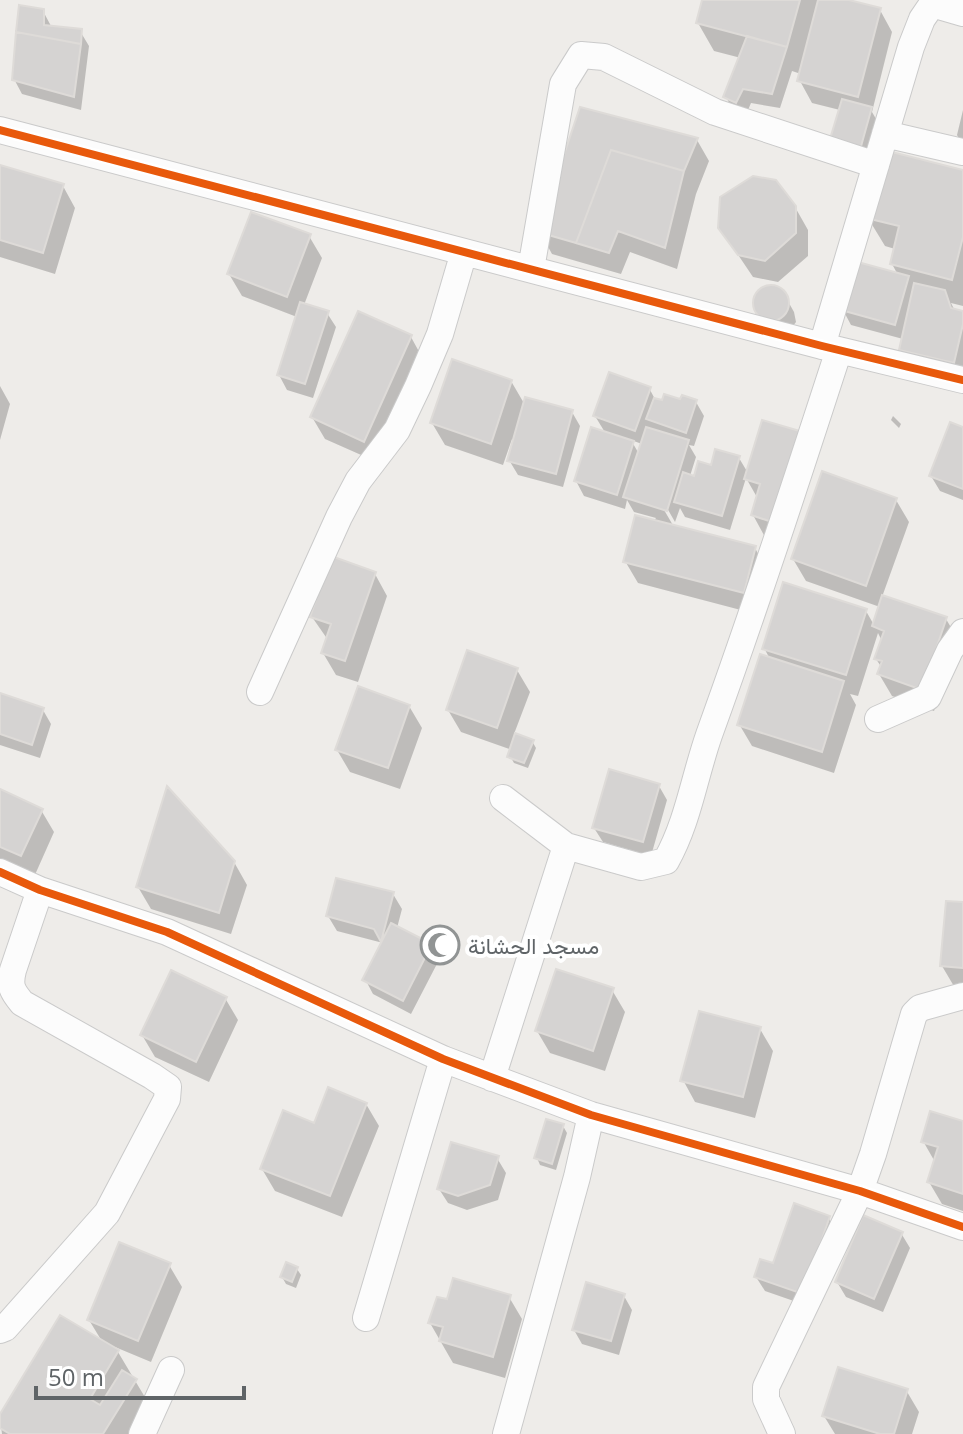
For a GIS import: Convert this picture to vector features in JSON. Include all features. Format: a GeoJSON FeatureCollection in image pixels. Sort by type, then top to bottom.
{"type":"FeatureCollection","features":[{"type":"Feature","properties":{"kind":"street"},"geometry":{"type":"LineString","coordinates":[[503,798],[566,846],[641,867],[666,861],[679,838],[705,746],[761,590],[831,348],[876,165],[911,47],[922,19],[934,2],[963,13]]}},
{"type":"Feature","properties":{"kind":"street"},"geometry":{"type":"LineString","coordinates":[[531,269],[563,84],[581,55],[604,57],[715,112],[876,165]]}},
{"type":"Feature","properties":{"kind":"street"},"geometry":{"type":"LineString","coordinates":[[0,130],[963,380]]}},
{"type":"Feature","properties":{"kind":"street"},"geometry":{"type":"LineString","coordinates":[[885,134],[963,152]]}},
{"type":"Feature","properties":{"kind":"street"},"geometry":{"type":"LineString","coordinates":[[260,692],[339,517],[358,481],[397,430],[418,386],[440,334],[464,252]]}},
{"type":"Feature","properties":{"kind":"street"},"geometry":{"type":"LineString","coordinates":[[878,719],[928,697],[950,650],[963,632]]}},
{"type":"Feature","properties":{"kind":"street"},"geometry":{"type":"LineString","coordinates":[[492,1078],[566,846]]}},
{"type":"Feature","properties":{"kind":"street"},"geometry":{"type":"LineString","coordinates":[[0,872],[40,890],[167,932],[443,1059],[591,1115],[860,1191],[963,1227]]}},
{"type":"Feature","properties":{"kind":"street"},"geometry":{"type":"LineString","coordinates":[[0,1330],[107,1213],[167,1099],[168,1087],[22,1003],[13,992],[10,984],[13,970],[40,890]]}},
{"type":"Feature","properties":{"kind":"street"},"geometry":{"type":"LineString","coordinates":[[782,1434],[766,1399],[766,1387],[860,1191],[914,1014],[920,1008],[963,996]]}},
{"type":"Feature","properties":{"kind":"street"},"geometry":{"type":"LineString","coordinates":[[366,1318],[443,1059]]}},
{"type":"Feature","properties":{"kind":"street"},"geometry":{"type":"LineString","coordinates":[[506,1434],[573,1193],[591,1115]]}},
{"type":"Feature","properties":{"kind":"street"},"geometry":{"type":"LineString","coordinates":[[142,1434],[171,1370]]}},
{"type":"Feature","properties":{"kind":"building"},"geometry":{"type":"Polygon","coordinates":[[[702,0],[800,0],[787,47],[696,23],[702,0]]]}},
{"type":"Feature","properties":{"kind":"building"},"geometry":{"type":"Polygon","coordinates":[[[818,0],[849,0],[881,8],[858,97],[797,81],[818,0]]]}},
{"type":"Feature","properties":{"kind":"building"},"geometry":{"type":"Polygon","coordinates":[[[19,5],[44,9],[44,25],[82,29],[81,44],[16,32],[19,5]]]}},
{"type":"Feature","properties":{"kind":"building"},"geometry":{"type":"Polygon","coordinates":[[[16,32],[81,44],[74,97],[12,80],[16,32]]]}},
{"type":"Feature","properties":{"kind":"building"},"geometry":{"type":"Polygon","coordinates":[[[747,36],[787,47],[772,94],[743,89],[736,103],[723,97],[747,36]]]}},
{"type":"Feature","properties":{"kind":"building"},"geometry":{"type":"Polygon","coordinates":[[[842,99],[872,107],[858,157],[827,149],[842,99]]]}},
{"type":"Feature","properties":{"kind":"building"},"geometry":{"type":"Polygon","coordinates":[[[580,107],[698,138],[684,171],[611,150],[576,243],[538,232],[580,107]]]}},
{"type":"Feature","properties":{"kind":"building"},"geometry":{"type":"Polygon","coordinates":[[[611,150],[684,171],[665,248],[618,231],[609,253],[576,243],[611,150]]]}},
{"type":"Feature","properties":{"kind":"building"},"geometry":{"type":"Polygon","coordinates":[[[884,150],[963,170],[963,237],[952,280],[890,264],[899,226],[866,218],[884,150]]]}},
{"type":"Feature","properties":{"kind":"building"},"geometry":{"type":"Polygon","coordinates":[[[0,165],[64,184],[43,253],[0,240],[0,165]]]}},
{"type":"Feature","properties":{"kind":"building"},"geometry":{"type":"Polygon","coordinates":[[[753,176],[776,180],[796,206],[796,233],[765,261],[738,255],[718,228],[720,197],[753,176]]]}},
{"type":"Feature","properties":{"kind":"building"},"geometry":{"type":"Polygon","coordinates":[[[251,212],[311,234],[287,297],[227,274],[251,212]]]}},
{"type":"Feature","properties":{"kind":"building"},"geometry":{"type":"Polygon","coordinates":[[[854,261],[909,276],[895,325],[841,310],[854,261]]]}},
{"type":"Feature","properties":{"kind":"building"},"geometry":{"type":"Polygon","coordinates":[[[914,283],[945,290],[951,308],[963,311],[954,363],[899,350],[914,283]]]}},
{"type":"Feature","properties":{"kind":"building"},"geometry":{"type":"Polygon","coordinates":[[[771,285],[784,290],[789,303],[784,316],[771,321],[758,316],[753,303],[758,290],[771,285]]]}},
{"type":"Feature","properties":{"kind":"building"},"geometry":{"type":"Polygon","coordinates":[[[300,302],[329,311],[305,384],[277,375],[300,302]]]}},
{"type":"Feature","properties":{"kind":"building"},"geometry":{"type":"Polygon","coordinates":[[[358,311],[412,335],[364,442],[310,417],[358,311]]]}},
{"type":"Feature","properties":{"kind":"building"},"geometry":{"type":"Polygon","coordinates":[[[452,359],[512,380],[491,444],[430,423],[452,359]]]}},
{"type":"Feature","properties":{"kind":"building"},"geometry":{"type":"Polygon","coordinates":[[[609,372],[651,387],[635,431],[593,416],[609,372]]]}},
{"type":"Feature","properties":{"kind":"building"},"geometry":{"type":"Polygon","coordinates":[[[664,394],[697,400],[686,433],[646,419],[654,398],[662,400],[664,394]]]}},
{"type":"Feature","properties":{"kind":"building"},"geometry":{"type":"Polygon","coordinates":[[[525,397],[573,410],[556,474],[507,461],[525,397]]]}},
{"type":"Feature","properties":{"kind":"building"},"geometry":{"type":"Polygon","coordinates":[[[762,420],[803,432],[775,523],[751,515],[760,484],[744,479],[762,420]]]}},
{"type":"Feature","properties":{"kind":"building"},"geometry":{"type":"Polygon","coordinates":[[[950,422],[963,427],[963,489],[929,476],[950,422]]]}},
{"type":"Feature","properties":{"kind":"building"},"geometry":{"type":"Polygon","coordinates":[[[591,427],[634,441],[617,495],[574,481],[591,427]]]}},
{"type":"Feature","properties":{"kind":"building"},"geometry":{"type":"Polygon","coordinates":[[[646,427],[689,440],[667,511],[623,497],[646,427]]]}},
{"type":"Feature","properties":{"kind":"building"},"geometry":{"type":"Polygon","coordinates":[[[715,449],[740,456],[722,516],[674,502],[683,472],[694,476],[698,461],[711,465],[715,449]]]}},
{"type":"Feature","properties":{"kind":"building"},"geometry":{"type":"Polygon","coordinates":[[[822,471],[897,498],[866,586],[791,559],[822,471]]]}},
{"type":"Feature","properties":{"kind":"building"},"geometry":{"type":"Polygon","coordinates":[[[635,515],[756,546],[744,593],[623,562],[635,515]]]}},
{"type":"Feature","properties":{"kind":"building"},"geometry":{"type":"Polygon","coordinates":[[[331,556],[376,572],[345,661],[321,653],[331,624],[310,617],[331,556]]]}},
{"type":"Feature","properties":{"kind":"building"},"geometry":{"type":"Polygon","coordinates":[[[783,582],[867,609],[846,675],[762,649],[783,582]]]}},
{"type":"Feature","properties":{"kind":"building"},"geometry":{"type":"Polygon","coordinates":[[[882,595],[947,617],[922,690],[877,674],[882,661],[874,659],[884,631],[872,626],[882,595]]]}},
{"type":"Feature","properties":{"kind":"building"},"geometry":{"type":"Polygon","coordinates":[[[467,650],[518,668],[497,728],[446,710],[467,650]]]}},
{"type":"Feature","properties":{"kind":"building"},"geometry":{"type":"Polygon","coordinates":[[[760,654],[844,681],[822,752],[737,725],[760,654]]]}},
{"type":"Feature","properties":{"kind":"building"},"geometry":{"type":"Polygon","coordinates":[[[358,686],[410,705],[388,768],[335,750],[358,686]]]}},
{"type":"Feature","properties":{"kind":"building"},"geometry":{"type":"Polygon","coordinates":[[[0,693],[44,708],[32,745],[0,734],[0,693]]]}},
{"type":"Feature","properties":{"kind":"building"},"geometry":{"type":"Polygon","coordinates":[[[515,733],[534,740],[524,763],[507,757],[515,733]]]}},
{"type":"Feature","properties":{"kind":"building"},"geometry":{"type":"Polygon","coordinates":[[[609,769],[660,784],[643,842],[592,828],[609,769]]]}},
{"type":"Feature","properties":{"kind":"building"},"geometry":{"type":"Polygon","coordinates":[[[167,786],[235,861],[219,913],[136,887],[167,786]]]}},
{"type":"Feature","properties":{"kind":"building"},"geometry":{"type":"Polygon","coordinates":[[[0,789],[43,809],[21,856],[0,847],[0,789]]]}},
{"type":"Feature","properties":{"kind":"building"},"geometry":{"type":"Polygon","coordinates":[[[336,878],[394,892],[381,942],[374,929],[326,916],[336,878]]]}},
{"type":"Feature","properties":{"kind":"building"},"geometry":{"type":"Polygon","coordinates":[[[946,901],[963,902],[963,968],[940,966],[946,901]]]}},
{"type":"Feature","properties":{"kind":"building"},"geometry":{"type":"Polygon","coordinates":[[[391,923],[432,944],[403,1001],[362,980],[391,923]]]}},
{"type":"Feature","properties":{"kind":"building"},"geometry":{"type":"Polygon","coordinates":[[[556,969],[614,988],[593,1051],[535,1031],[556,969]]]}},
{"type":"Feature","properties":{"kind":"building"},"geometry":{"type":"Polygon","coordinates":[[[171,970],[227,997],[196,1062],[140,1035],[171,970]]]}},
{"type":"Feature","properties":{"kind":"building"},"geometry":{"type":"Polygon","coordinates":[[[699,1011],[761,1027],[743,1097],[680,1081],[699,1011]]]}},
{"type":"Feature","properties":{"kind":"building"},"geometry":{"type":"Polygon","coordinates":[[[328,1087],[367,1103],[330,1196],[260,1169],[283,1110],[314,1123],[328,1087]]]}},
{"type":"Feature","properties":{"kind":"building"},"geometry":{"type":"Polygon","coordinates":[[[930,1111],[963,1121],[963,1194],[927,1182],[938,1147],[921,1142],[930,1111]]]}},
{"type":"Feature","properties":{"kind":"building"},"geometry":{"type":"Polygon","coordinates":[[[546,1119],[564,1124],[552,1164],[534,1158],[546,1119]]]}},
{"type":"Feature","properties":{"kind":"building"},"geometry":{"type":"Polygon","coordinates":[[[451,1142],[499,1156],[490,1185],[458,1196],[437,1189],[451,1142]]]}},
{"type":"Feature","properties":{"kind":"building"},"geometry":{"type":"Polygon","coordinates":[[[794,1203],[830,1216],[803,1294],[754,1277],[760,1259],[773,1263],[794,1203]]]}},
{"type":"Feature","properties":{"kind":"building"},"geometry":{"type":"Polygon","coordinates":[[[863,1215],[903,1232],[874,1299],[835,1282],[863,1215]]]}},
{"type":"Feature","properties":{"kind":"building"},"geometry":{"type":"Polygon","coordinates":[[[119,1242],[171,1263],[138,1341],[87,1320],[119,1242]]]}},
{"type":"Feature","properties":{"kind":"building"},"geometry":{"type":"Polygon","coordinates":[[[286,1262],[298,1267],[292,1282],[280,1277],[286,1262]]]}},
{"type":"Feature","properties":{"kind":"building"},"geometry":{"type":"Polygon","coordinates":[[[453,1278],[511,1295],[493,1357],[439,1341],[443,1327],[428,1323],[437,1297],[447,1299],[453,1278]]]}},
{"type":"Feature","properties":{"kind":"building"},"geometry":{"type":"Polygon","coordinates":[[[586,1282],[625,1294],[611,1341],[572,1330],[586,1282]]]}},
{"type":"Feature","properties":{"kind":"building"},"geometry":{"type":"Polygon","coordinates":[[[60,1315],[119,1350],[90,1399],[100,1405],[122,1370],[137,1379],[103,1434],[10,1434],[0,1428],[0,1414],[60,1315]]]}},
{"type":"Feature","properties":{"kind":"building"},"geometry":{"type":"Polygon","coordinates":[[[838,1367],[908,1389],[894,1434],[880,1434],[822,1416],[838,1367]]]}},
{"type":"Feature","properties":{"kind":"cycle path"},"geometry":{"type":"LineString","coordinates":[[0,130],[822,346],[963,380]]}},
{"type":"Feature","properties":{"kind":"cycle path"},"geometry":{"type":"LineString","coordinates":[[0,872],[40,890],[167,932],[443,1059],[591,1115],[860,1191],[963,1227]]}},
{"type":"Feature","properties":{"kind":"place","name":"مسجد الحشانة"},"geometry":{"type":"Point","coordinates":[440,945]}}]}
